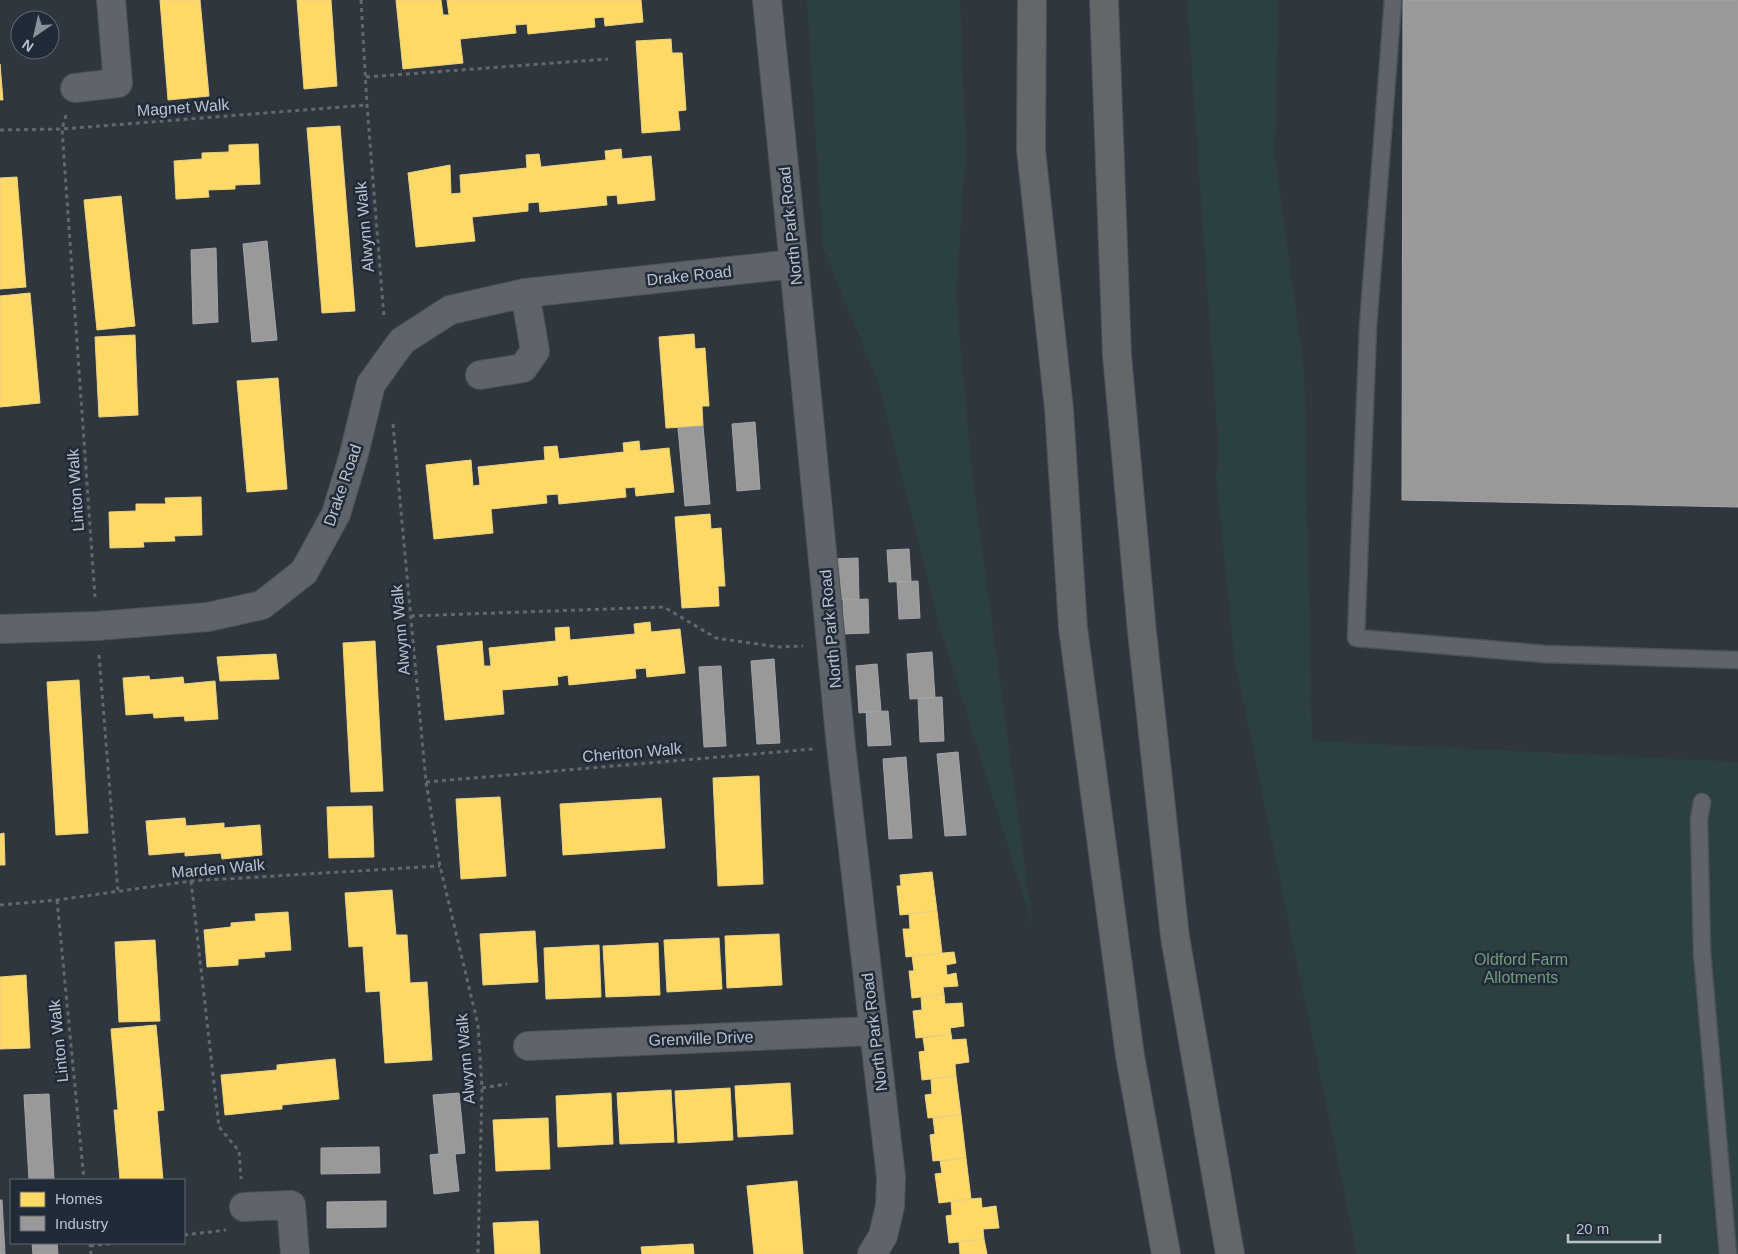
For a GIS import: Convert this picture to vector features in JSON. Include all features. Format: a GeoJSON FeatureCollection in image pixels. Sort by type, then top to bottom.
{"type":"FeatureCollection","features":[{"type":"Feature","properties":{"kind":"highway"},"geometry":{"type":"LineString","coordinates":[[1032,0],[1031,150],[1059,409],[1073,628],[1130,1056],[1166,1254]]}},
{"type":"Feature","properties":{"kind":"highway"},"geometry":{"type":"LineString","coordinates":[[1104,0],[1117,355],[1142,632],[1175,937],[1230,1254]]}},
{"type":"Feature","properties":{"kind":"street"},"geometry":{"type":"LineString","coordinates":[[75,88],[118,84],[111,0]]}},
{"type":"Feature","properties":{"kind":"street","name":"North Park Road"},"geometry":{"type":"LineString","coordinates":[[767,0],[841,746],[891,1177],[890,1206],[880,1252]]}},
{"type":"Feature","properties":{"kind":"street","name":"Drake Road"},"geometry":{"type":"LineString","coordinates":[[0,629],[97,626],[208,617],[262,605],[304,572],[336,514],[354,454],[371,384],[402,341],[450,310],[525,293],[794,264]]}},
{"type":"Feature","properties":{"kind":"street"},"geometry":{"type":"LineString","coordinates":[[480,375],[523,368],[535,351],[525,293]]}},
{"type":"Feature","properties":{"kind":"street","name":"Grenville Drive"},"geometry":{"type":"LineString","coordinates":[[528,1046],[874,1031]]}},
{"type":"Feature","properties":{"kind":"street"},"geometry":{"type":"LineString","coordinates":[[244,1207],[291,1205],[295,1254]]}},
{"type":"Feature","properties":{"kind":"lane"},"geometry":{"type":"LineString","coordinates":[[1393,0],[1368,327],[1356,638],[1545,654],[1738,660]]}},
{"type":"Feature","properties":{"kind":"lane"},"geometry":{"type":"LineString","coordinates":[[1702,802],[1700,819],[1702,952],[1728,1254]]}},
{"type":"Feature","properties":{"kind":"path","name":"Alwynn Walk"},"geometry":{"type":"LineString","coordinates":[[360,0],[388,359]]}},
{"type":"Feature","properties":{"kind":"path"},"geometry":{"type":"LineString","coordinates":[[366,77],[608,59]]}},
{"type":"Feature","properties":{"kind":"path","name":"Linton Walk"},"geometry":{"type":"LineString","coordinates":[[75,88],[62,129],[118,892]]}},
{"type":"Feature","properties":{"kind":"path","name":"Magnet Walk"},"geometry":{"type":"LineString","coordinates":[[0,130],[62,129],[367,106]]}},
{"type":"Feature","properties":{"kind":"path","name":"Alwynn Walk"},"geometry":{"type":"LineString","coordinates":[[393,418],[426,782],[440,866],[478,1025],[482,1088],[478,1254]]}},
{"type":"Feature","properties":{"kind":"path"},"geometry":{"type":"LineString","coordinates":[[411,616],[664,607],[716,638],[778,647],[831,646]]}},
{"type":"Feature","properties":{"kind":"path","name":"Cheriton Walk"},"geometry":{"type":"LineString","coordinates":[[426,782],[841,746]]}},
{"type":"Feature","properties":{"kind":"path","name":"Marden Walk"},"geometry":{"type":"LineString","coordinates":[[0,905],[57,900],[191,881],[440,866]]}},
{"type":"Feature","properties":{"kind":"path"},"geometry":{"type":"LineString","coordinates":[[185,1235],[246,1228],[239,1151],[219,1127],[191,881]]}},
{"type":"Feature","properties":{"kind":"path","name":"Linton Walk"},"geometry":{"type":"LineString","coordinates":[[57,900],[84,1179]]}},
{"type":"Feature","properties":{"kind":"path"},"geometry":{"type":"LineString","coordinates":[[482,1088],[507,1084]]}},
{"type":"Feature","properties":{"kind":"path"},"geometry":{"type":"LineString","coordinates":[[90,1244],[91,1254]]}},
{"type":"Feature","properties":{"kind":"green space"},"geometry":{"type":"Polygon","coordinates":[[[807,0],[960,0],[966,150],[956,295],[972,474],[1033,927],[940,627],[879,384],[823,248],[807,0]]]}},
{"type":"Feature","properties":{"kind":"green space","name":"Oldford Farm Allotments"},"geometry":{"type":"Polygon","coordinates":[[[1187,0],[1278,0],[1275,156],[1304,369],[1312,741],[1738,762],[1738,1254],[1357,1254],[1234,656],[1216,476],[1219,455],[1187,0]]]}},
{"type":"Feature","properties":{"kind":"building: Homes"},"geometry":{"type":"Polygon","coordinates":[[[160,0],[200,0],[209,96],[168,100],[160,0]]]}},
{"type":"Feature","properties":{"kind":"building: Homes"},"geometry":{"type":"Polygon","coordinates":[[[297,0],[331,0],[337,86],[304,89],[297,0]]]}},
{"type":"Feature","properties":{"kind":"building: Homes"},"geometry":{"type":"Polygon","coordinates":[[[396,0],[441,0],[443,15],[449,15],[447,0],[641,0],[643,22],[605,26],[604,17],[594,18],[595,27],[528,34],[527,24],[515,25],[516,33],[460,39],[463,63],[403,69],[396,0]]]}},
{"type":"Feature","properties":{"kind":"building: Homes"},"geometry":{"type":"Polygon","coordinates":[[[671,39],[672,53],[682,53],[686,110],[678,111],[680,130],[642,133],[636,41],[671,39]]]}},
{"type":"Feature","properties":{"kind":"building: Homes"},"geometry":{"type":"Polygon","coordinates":[[[0,64],[3,100],[0,100],[0,64]]]}},
{"type":"Feature","properties":{"kind":"building: Homes"},"geometry":{"type":"Polygon","coordinates":[[[340,126],[355,311],[322,313],[307,128],[340,126]]]}},
{"type":"Feature","properties":{"kind":"building: Homes"},"geometry":{"type":"Polygon","coordinates":[[[258,144],[260,184],[235,185],[235,189],[208,190],[209,197],[176,199],[174,161],[202,159],[202,153],[229,152],[229,145],[258,144]]]}},
{"type":"Feature","properties":{"kind":"building: Homes"},"geometry":{"type":"Polygon","coordinates":[[[621,149],[622,159],[651,156],[655,200],[618,204],[617,195],[606,196],[607,205],[540,212],[539,202],[528,203],[528,211],[472,217],[475,241],[416,247],[408,173],[450,165],[451,194],[461,193],[460,175],[527,168],[526,155],[539,154],[541,167],[606,160],[605,151],[621,149]]]}},
{"type":"Feature","properties":{"kind":"building: Homes"},"geometry":{"type":"Polygon","coordinates":[[[17,177],[26,287],[0,289],[0,178],[17,177]]]}},
{"type":"Feature","properties":{"kind":"building: Homes"},"geometry":{"type":"Polygon","coordinates":[[[121,196],[135,326],[97,330],[84,200],[121,196]]]}},
{"type":"Feature","properties":{"kind":"building: Homes"},"geometry":{"type":"Polygon","coordinates":[[[30,293],[40,403],[0,407],[0,296],[30,293]]]}},
{"type":"Feature","properties":{"kind":"building: Homes"},"geometry":{"type":"Polygon","coordinates":[[[694,334],[695,349],[705,348],[709,406],[702,406],[703,426],[666,428],[659,337],[694,334]]]}},
{"type":"Feature","properties":{"kind":"building: Homes"},"geometry":{"type":"Polygon","coordinates":[[[135,335],[138,415],[99,417],[95,337],[135,335]]]}},
{"type":"Feature","properties":{"kind":"building: Homes"},"geometry":{"type":"Polygon","coordinates":[[[278,378],[287,489],[247,492],[237,381],[278,378]]]}},
{"type":"Feature","properties":{"kind":"building: Homes"},"geometry":{"type":"Polygon","coordinates":[[[639,441],[640,451],[669,448],[674,492],[636,496],[635,487],[625,488],[626,497],[559,504],[558,494],[546,495],[547,503],[491,509],[493,533],[434,539],[426,465],[471,460],[473,486],[480,485],[478,467],[545,460],[544,447],[557,446],[559,459],[624,452],[623,443],[639,441]]]}},
{"type":"Feature","properties":{"kind":"building: Homes"},"geometry":{"type":"Polygon","coordinates":[[[201,497],[202,535],[174,536],[175,541],[143,542],[144,547],[110,548],[109,512],[136,511],[136,504],[166,504],[165,498],[201,497]]]}},
{"type":"Feature","properties":{"kind":"building: Homes"},"geometry":{"type":"Polygon","coordinates":[[[710,514],[711,529],[721,528],[725,586],[718,586],[719,606],[682,608],[675,517],[710,514]]]}},
{"type":"Feature","properties":{"kind":"building: Homes"},"geometry":{"type":"Polygon","coordinates":[[[650,622],[651,632],[680,629],[685,673],[647,677],[646,668],[635,669],[636,678],[569,685],[568,675],[557,677],[558,685],[502,690],[504,714],[445,720],[437,646],[482,641],[484,666],[491,666],[489,648],[556,641],[555,628],[569,627],[570,640],[635,634],[634,624],[650,622]]]}},
{"type":"Feature","properties":{"kind":"building: Homes"},"geometry":{"type":"Polygon","coordinates":[[[375,641],[383,791],[351,792],[343,643],[375,641]]]}},
{"type":"Feature","properties":{"kind":"building: Homes"},"geometry":{"type":"Polygon","coordinates":[[[276,654],[279,679],[220,681],[217,657],[276,654]]]}},
{"type":"Feature","properties":{"kind":"building: Homes"},"geometry":{"type":"Polygon","coordinates":[[[149,676],[150,680],[183,677],[184,684],[215,681],[218,719],[185,721],[184,716],[154,718],[153,713],[126,715],[123,678],[149,676]]]}},
{"type":"Feature","properties":{"kind":"building: Homes"},"geometry":{"type":"Polygon","coordinates":[[[79,680],[88,833],[56,835],[47,682],[79,680]]]}},
{"type":"Feature","properties":{"kind":"building: Homes"},"geometry":{"type":"Polygon","coordinates":[[[759,776],[763,884],[718,886],[713,778],[759,776]]]}},
{"type":"Feature","properties":{"kind":"building: Homes"},"geometry":{"type":"Polygon","coordinates":[[[500,797],[506,876],[461,879],[456,799],[500,797]]]}},
{"type":"Feature","properties":{"kind":"building: Homes"},"geometry":{"type":"Polygon","coordinates":[[[661,798],[665,848],[563,855],[560,804],[661,798]]]}},
{"type":"Feature","properties":{"kind":"building: Homes"},"geometry":{"type":"Polygon","coordinates":[[[372,806],[374,857],[329,858],[327,807],[372,806]]]}},
{"type":"Feature","properties":{"kind":"building: Homes"},"geometry":{"type":"Polygon","coordinates":[[[185,818],[186,826],[224,823],[224,828],[260,825],[262,855],[222,859],[221,853],[185,856],[185,852],[149,855],[146,821],[185,818]]]}},
{"type":"Feature","properties":{"kind":"building: Homes"},"geometry":{"type":"Polygon","coordinates":[[[4,833],[5,865],[0,865],[0,834],[4,833]]]}},
{"type":"Feature","properties":{"kind":"building: Homes"},"geometry":{"type":"Polygon","coordinates":[[[932,872],[937,911],[900,915],[897,886],[901,886],[900,875],[932,872]]]}},
{"type":"Feature","properties":{"kind":"building: Homes"},"geometry":{"type":"Polygon","coordinates":[[[392,890],[396,935],[407,935],[410,983],[427,982],[432,1060],[385,1063],[380,991],[366,992],[363,946],[349,947],[345,893],[392,890]]]}},
{"type":"Feature","properties":{"kind":"building: Homes"},"geometry":{"type":"Polygon","coordinates":[[[937,911],[942,953],[906,957],[903,929],[910,929],[909,914],[937,911]]]}},
{"type":"Feature","properties":{"kind":"building: Homes"},"geometry":{"type":"Polygon","coordinates":[[[288,912],[291,950],[264,952],[265,957],[238,959],[238,965],[207,967],[204,930],[231,927],[231,923],[256,921],[255,914],[288,912]]]}},
{"type":"Feature","properties":{"kind":"building: Homes"},"geometry":{"type":"Polygon","coordinates":[[[535,931],[538,982],[483,985],[480,934],[535,931]]]}},
{"type":"Feature","properties":{"kind":"building: Homes"},"geometry":{"type":"Polygon","coordinates":[[[779,934],[782,985],[727,988],[725,936],[779,934]]]}},
{"type":"Feature","properties":{"kind":"building: Homes"},"geometry":{"type":"Polygon","coordinates":[[[719,938],[722,989],[667,992],[664,940],[719,938]]]}},
{"type":"Feature","properties":{"kind":"building: Homes"},"geometry":{"type":"Polygon","coordinates":[[[155,940],[160,1021],[119,1022],[115,942],[155,940]]]}},
{"type":"Feature","properties":{"kind":"building: Homes"},"geometry":{"type":"Polygon","coordinates":[[[658,943],[660,995],[606,997],[603,946],[658,943]]]}},
{"type":"Feature","properties":{"kind":"building: Homes"},"geometry":{"type":"Polygon","coordinates":[[[599,945],[601,997],[546,999],[544,948],[599,945]]]}},
{"type":"Feature","properties":{"kind":"building: Homes"},"geometry":{"type":"Polygon","coordinates":[[[954,952],[956,963],[946,965],[947,975],[956,973],[958,986],[943,987],[944,994],[912,998],[909,971],[914,971],[912,956],[954,952]]]}},
{"type":"Feature","properties":{"kind":"building: Homes"},"geometry":{"type":"Polygon","coordinates":[[[26,975],[30,1048],[0,1049],[0,977],[26,975]]]}},
{"type":"Feature","properties":{"kind":"building: Homes"},"geometry":{"type":"Polygon","coordinates":[[[944,994],[945,1004],[962,1003],[964,1026],[950,1028],[951,1034],[916,1038],[913,1011],[922,1010],[921,997],[944,994]]]}},
{"type":"Feature","properties":{"kind":"building: Homes"},"geometry":{"type":"Polygon","coordinates":[[[156,1025],[164,1110],[157,1111],[163,1179],[120,1179],[114,1110],[118,1110],[111,1029],[156,1025]]]}},
{"type":"Feature","properties":{"kind":"building: Homes"},"geometry":{"type":"Polygon","coordinates":[[[951,1034],[952,1040],[966,1039],[969,1062],[955,1064],[956,1076],[922,1080],[919,1052],[925,1051],[923,1038],[951,1034]]]}},
{"type":"Feature","properties":{"kind":"building: Homes"},"geometry":{"type":"Polygon","coordinates":[[[335,1059],[339,1099],[282,1105],[282,1109],[225,1115],[221,1075],[277,1070],[277,1065],[335,1059]]]}},
{"type":"Feature","properties":{"kind":"building: Homes"},"geometry":{"type":"Polygon","coordinates":[[[956,1076],[961,1115],[928,1118],[925,1095],[932,1094],[931,1079],[956,1076]]]}},
{"type":"Feature","properties":{"kind":"building: Homes"},"geometry":{"type":"Polygon","coordinates":[[[790,1083],[793,1134],[738,1137],[735,1086],[790,1083]]]}},
{"type":"Feature","properties":{"kind":"building: Homes"},"geometry":{"type":"Polygon","coordinates":[[[730,1088],[733,1140],[678,1143],[675,1091],[730,1088]]]}},
{"type":"Feature","properties":{"kind":"building: Homes"},"geometry":{"type":"Polygon","coordinates":[[[671,1090],[674,1142],[620,1144],[617,1093],[671,1090]]]}},
{"type":"Feature","properties":{"kind":"building: Homes"},"geometry":{"type":"Polygon","coordinates":[[[611,1093],[613,1144],[558,1147],[556,1096],[611,1093]]]}},
{"type":"Feature","properties":{"kind":"building: Homes"},"geometry":{"type":"Polygon","coordinates":[[[961,1115],[966,1158],[933,1161],[930,1135],[935,1134],[933,1118],[961,1115]]]}},
{"type":"Feature","properties":{"kind":"building: Homes"},"geometry":{"type":"Polygon","coordinates":[[[548,1118],[550,1169],[496,1171],[493,1120],[548,1118]]]}},
{"type":"Feature","properties":{"kind":"building: Homes"},"geometry":{"type":"Polygon","coordinates":[[[966,1158],[971,1199],[939,1203],[935,1174],[942,1173],[940,1161],[966,1158]]]}},
{"type":"Feature","properties":{"kind":"building: Homes"},"geometry":{"type":"Polygon","coordinates":[[[797,1181],[803,1254],[754,1254],[747,1186],[797,1181]]]}},
{"type":"Feature","properties":{"kind":"building: Homes"},"geometry":{"type":"Polygon","coordinates":[[[981,1198],[982,1208],[996,1206],[999,1228],[983,1229],[984,1239],[949,1243],[946,1216],[952,1215],[951,1201],[981,1198]]]}},
{"type":"Feature","properties":{"kind":"building: Homes"},"geometry":{"type":"Polygon","coordinates":[[[538,1221],[540,1254],[495,1254],[493,1223],[538,1221]]]}},
{"type":"Feature","properties":{"kind":"building: Homes"},"geometry":{"type":"Polygon","coordinates":[[[984,1239],[987,1254],[960,1254],[959,1242],[984,1239]]]}},
{"type":"Feature","properties":{"kind":"building: Homes"},"geometry":{"type":"Polygon","coordinates":[[[693,1244],[694,1254],[642,1254],[641,1247],[693,1244]]]}},
{"type":"Feature","properties":{"kind":"building: Industry"},"geometry":{"type":"Polygon","coordinates":[[[1403,0],[1738,0],[1738,507],[1402,500],[1403,0]]]}},
{"type":"Feature","properties":{"kind":"building: Industry"},"geometry":{"type":"Polygon","coordinates":[[[267,241],[277,340],[252,342],[243,244],[267,241]]]}},
{"type":"Feature","properties":{"kind":"building: Industry"},"geometry":{"type":"Polygon","coordinates":[[[216,248],[218,322],[193,324],[191,250],[216,248]]]}},
{"type":"Feature","properties":{"kind":"building: Industry"},"geometry":{"type":"Polygon","coordinates":[[[755,422],[760,489],[737,491],[732,424],[755,422]]]}},
{"type":"Feature","properties":{"kind":"building: Industry"},"geometry":{"type":"Polygon","coordinates":[[[703,426],[710,504],[685,506],[678,428],[703,426]]]}},
{"type":"Feature","properties":{"kind":"building: Industry"},"geometry":{"type":"Polygon","coordinates":[[[909,549],[911,581],[889,582],[887,550],[909,549]]]}},
{"type":"Feature","properties":{"kind":"building: Industry"},"geometry":{"type":"Polygon","coordinates":[[[858,558],[859,599],[836,600],[834,559],[858,558]]]}},
{"type":"Feature","properties":{"kind":"building: Industry"},"geometry":{"type":"Polygon","coordinates":[[[918,581],[920,618],[899,619],[897,582],[918,581]]]}},
{"type":"Feature","properties":{"kind":"building: Industry"},"geometry":{"type":"Polygon","coordinates":[[[868,599],[869,633],[843,634],[843,600],[868,599]]]}},
{"type":"Feature","properties":{"kind":"building: Industry"},"geometry":{"type":"Polygon","coordinates":[[[932,652],[935,698],[910,699],[907,654],[932,652]]]}},
{"type":"Feature","properties":{"kind":"building: Industry"},"geometry":{"type":"Polygon","coordinates":[[[774,659],[780,743],[757,744],[751,661],[774,659]]]}},
{"type":"Feature","properties":{"kind":"building: Industry"},"geometry":{"type":"Polygon","coordinates":[[[877,664],[881,711],[859,713],[856,666],[877,664]]]}},
{"type":"Feature","properties":{"kind":"building: Industry"},"geometry":{"type":"Polygon","coordinates":[[[721,666],[726,746],[704,747],[699,667],[721,666]]]}},
{"type":"Feature","properties":{"kind":"building: Industry"},"geometry":{"type":"Polygon","coordinates":[[[942,697],[944,741],[920,742],[918,698],[942,697]]]}},
{"type":"Feature","properties":{"kind":"building: Industry"},"geometry":{"type":"Polygon","coordinates":[[[888,711],[891,745],[868,746],[866,712],[888,711]]]}},
{"type":"Feature","properties":{"kind":"building: Industry"},"geometry":{"type":"Polygon","coordinates":[[[958,752],[966,835],[945,836],[937,754],[958,752]]]}},
{"type":"Feature","properties":{"kind":"building: Industry"},"geometry":{"type":"Polygon","coordinates":[[[906,757],[912,838],[889,839],[883,759],[906,757]]]}},
{"type":"Feature","properties":{"kind":"building: Industry"},"geometry":{"type":"Polygon","coordinates":[[[459,1093],[465,1153],[455,1154],[459,1191],[434,1194],[430,1155],[439,1154],[433,1095],[459,1093]]]}},
{"type":"Feature","properties":{"kind":"building: Industry"},"geometry":{"type":"Polygon","coordinates":[[[49,1094],[54,1179],[29,1179],[24,1095],[49,1094]]]}},
{"type":"Feature","properties":{"kind":"building: Industry"},"geometry":{"type":"Polygon","coordinates":[[[379,1147],[380,1173],[321,1174],[321,1148],[379,1147]]]}},
{"type":"Feature","properties":{"kind":"building: Industry"},"geometry":{"type":"Polygon","coordinates":[[[0,1200],[2,1200],[5,1254],[0,1254],[0,1200]]]}},
{"type":"Feature","properties":{"kind":"building: Industry"},"geometry":{"type":"Polygon","coordinates":[[[386,1201],[386,1227],[327,1228],[327,1202],[386,1201]]]}},
{"type":"Feature","properties":{"kind":"building: Industry"},"geometry":{"type":"Polygon","coordinates":[[[32,1244],[57,1244],[58,1254],[33,1254],[32,1244]]]}}]}
